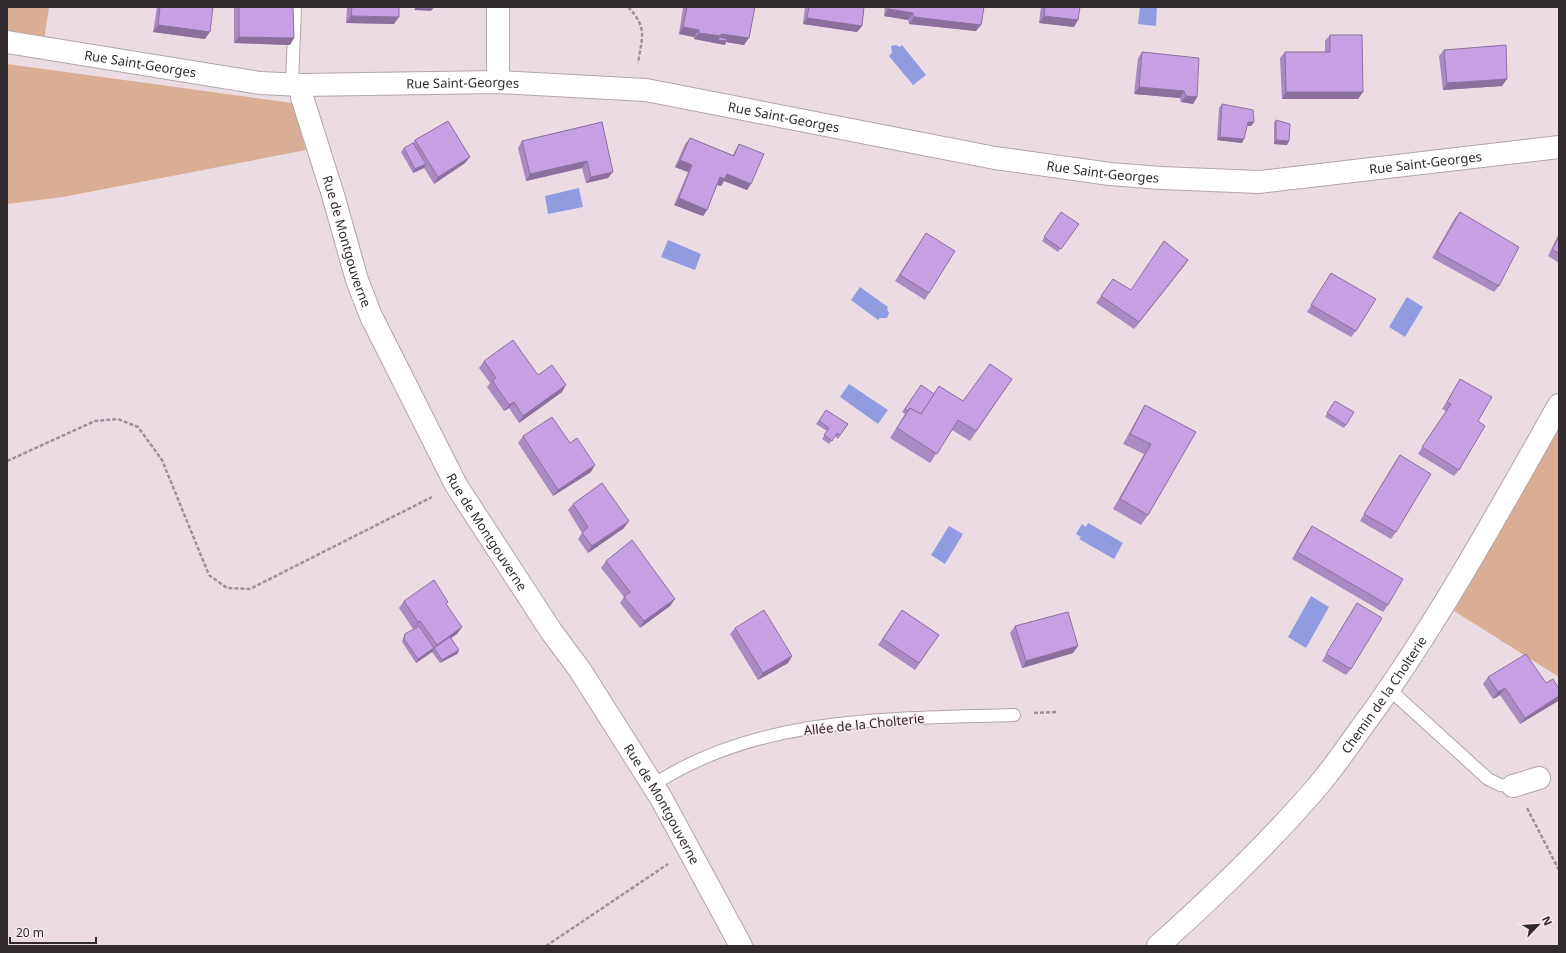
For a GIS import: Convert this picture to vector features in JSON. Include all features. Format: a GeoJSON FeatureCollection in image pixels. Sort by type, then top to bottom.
{"type":"FeatureCollection","features":[{"type":"Feature","properties":{"kind":"street"},"geometry":{"type":"LineString","coordinates":[[498,7],[498,82]]}},
{"type":"Feature","properties":{"kind":"street","name":"Rue Saint-Georges"},"geometry":{"type":"LineString","coordinates":[[7,42],[229,79],[296,84],[498,82],[634,89],[995,158],[1110,174],[1161,178],[1259,182],[1559,147]]}},
{"type":"Feature","properties":{"kind":"street","name":"Rue de Montgouverne"},"geometry":{"type":"LineString","coordinates":[[296,84],[302,97],[333,195],[357,280],[371,316],[456,485],[552,631],[580,670],[653,785],[690,850],[741,946]]}},
{"type":"Feature","properties":{"kind":"street","name":"Chemin de la Cholterie"},"geometry":{"type":"LineString","coordinates":[[1158,946],[1235,875],[1317,786],[1389,689],[1437,616],[1482,541],[1559,405]]}},
{"type":"Feature","properties":{"kind":"street"},"geometry":{"type":"LineString","coordinates":[[1513,786],[1539,778]]}},
{"type":"Feature","properties":{"kind":"lane"},"geometry":{"type":"LineString","coordinates":[[295,7],[296,84]]}},
{"type":"Feature","properties":{"kind":"lane"},"geometry":{"type":"LineString","coordinates":[[1389,689],[1488,779],[1500,785],[1513,786]]}},
{"type":"Feature","properties":{"kind":"lane","name":"Allée de la Cholterie"},"geometry":{"type":"LineString","coordinates":[[653,785],[688,765],[724,748],[815,727],[928,718],[1014,715]]}},
{"type":"Feature","properties":{"kind":"path"},"geometry":{"type":"LineString","coordinates":[[628,7],[637,17],[642,27],[634,89]]}},
{"type":"Feature","properties":{"kind":"path"},"geometry":{"type":"LineString","coordinates":[[7,461],[95,421],[118,419],[138,427],[162,460],[209,575],[227,588],[250,589],[456,485]]}},
{"type":"Feature","properties":{"kind":"path"},"geometry":{"type":"LineString","coordinates":[[1513,786],[1532,814],[1559,870]]}},
{"type":"Feature","properties":{"kind":"path"},"geometry":{"type":"LineString","coordinates":[[546,946],[690,850]]}},
{"type":"Feature","properties":{"kind":"shaded area"},"geometry":{"type":"Polygon","coordinates":[[[7,7],[49,7],[43,47],[7,42],[7,7]]]}},
{"type":"Feature","properties":{"kind":"shaded area"},"geometry":{"type":"Polygon","coordinates":[[[7,64],[292,103],[306,150],[63,197],[7,204],[7,64]]]}},
{"type":"Feature","properties":{"kind":"shaded area"},"geometry":{"type":"Polygon","coordinates":[[[1559,425],[1559,677],[1454,611],[1559,425]]]}},
{"type":"Feature","properties":{"kind":"water"},"geometry":{"type":"Polygon","coordinates":[[[1140,7],[1157,7],[1156,26],[1138,24],[1140,7]]]}},
{"type":"Feature","properties":{"kind":"water"},"geometry":{"type":"Polygon","coordinates":[[[896,45],[900,47],[902,45],[926,75],[913,85],[889,56],[892,53],[891,46],[896,45]]]}},
{"type":"Feature","properties":{"kind":"water"},"geometry":{"type":"Polygon","coordinates":[[[579,188],[583,207],[548,214],[545,196],[579,188]]]}},
{"type":"Feature","properties":{"kind":"water"},"geometry":{"type":"Polygon","coordinates":[[[668,240],[701,254],[695,270],[661,257],[668,240]]]}},
{"type":"Feature","properties":{"kind":"water"},"geometry":{"type":"Polygon","coordinates":[[[860,287],[888,307],[887,309],[889,313],[887,318],[880,318],[878,320],[851,300],[860,287]]]}},
{"type":"Feature","properties":{"kind":"water"},"geometry":{"type":"Polygon","coordinates":[[[1407,297],[1423,307],[1405,337],[1389,327],[1407,297]]]}},
{"type":"Feature","properties":{"kind":"water"},"geometry":{"type":"Polygon","coordinates":[[[849,384],[888,410],[878,424],[840,397],[849,384]]]}},
{"type":"Feature","properties":{"kind":"water"},"geometry":{"type":"Polygon","coordinates":[[[1088,523],[1123,543],[1114,559],[1079,539],[1081,537],[1076,534],[1082,524],[1086,527],[1088,523]]]}},
{"type":"Feature","properties":{"kind":"water"},"geometry":{"type":"Polygon","coordinates":[[[949,526],[963,534],[945,564],[931,555],[949,526]]]}},
{"type":"Feature","properties":{"kind":"water"},"geometry":{"type":"Polygon","coordinates":[[[1311,596],[1329,607],[1306,648],[1288,637],[1311,596]]]}},
{"type":"Feature","properties":{"kind":"building"},"geometry":{"type":"Polygon","coordinates":[[[160,7],[213,7],[210,32],[158,25],[160,7]]]}},
{"type":"Feature","properties":{"kind":"building"},"geometry":{"type":"Polygon","coordinates":[[[239,7],[293,7],[294,38],[239,37],[239,7]]]}},
{"type":"Feature","properties":{"kind":"building"},"geometry":{"type":"Polygon","coordinates":[[[352,7],[399,7],[399,17],[351,16],[352,7]]]}},
{"type":"Feature","properties":{"kind":"building"},"geometry":{"type":"Polygon","coordinates":[[[687,7],[755,7],[749,38],[699,33],[699,30],[683,27],[687,7]]]}},
{"type":"Feature","properties":{"kind":"building"},"geometry":{"type":"Polygon","coordinates":[[[809,7],[864,7],[862,26],[807,18],[809,7]]]}},
{"type":"Feature","properties":{"kind":"building"},"geometry":{"type":"Polygon","coordinates":[[[889,7],[984,7],[981,25],[914,17],[913,13],[888,9],[889,7]]]}},
{"type":"Feature","properties":{"kind":"building"},"geometry":{"type":"Polygon","coordinates":[[[1045,7],[1080,7],[1078,20],[1044,16],[1045,7]]]}},
{"type":"Feature","properties":{"kind":"building"},"geometry":{"type":"Polygon","coordinates":[[[1330,35],[1362,35],[1363,92],[1286,92],[1285,52],[1330,52],[1330,35]]]}},
{"type":"Feature","properties":{"kind":"building"},"geometry":{"type":"Polygon","coordinates":[[[720,37],[727,39],[727,41],[718,40],[720,37]]]}},
{"type":"Feature","properties":{"kind":"building"},"geometry":{"type":"Polygon","coordinates":[[[1506,45],[1507,79],[1447,83],[1444,50],[1506,45]]]}},
{"type":"Feature","properties":{"kind":"building"},"geometry":{"type":"Polygon","coordinates":[[[1142,52],[1199,58],[1197,97],[1186,96],[1184,91],[1139,87],[1142,52]]]}},
{"type":"Feature","properties":{"kind":"building"},"geometry":{"type":"Polygon","coordinates":[[[1222,104],[1253,110],[1254,122],[1248,122],[1244,139],[1220,137],[1222,104]]]}},
{"type":"Feature","properties":{"kind":"building"},"geometry":{"type":"Polygon","coordinates":[[[1276,120],[1290,124],[1289,141],[1276,140],[1276,120]]]}},
{"type":"Feature","properties":{"kind":"building"},"geometry":{"type":"Polygon","coordinates":[[[448,121],[470,157],[438,177],[415,140],[448,121]]]}},
{"type":"Feature","properties":{"kind":"building"},"geometry":{"type":"Polygon","coordinates":[[[602,122],[613,172],[591,177],[587,161],[530,174],[522,141],[602,122]]]}},
{"type":"Feature","properties":{"kind":"building"},"geometry":{"type":"Polygon","coordinates":[[[690,138],[734,156],[739,144],[764,154],[751,184],[727,174],[725,179],[720,177],[707,210],[679,198],[692,165],[680,160],[690,138]]]}},
{"type":"Feature","properties":{"kind":"building"},"geometry":{"type":"Polygon","coordinates":[[[413,143],[426,164],[415,169],[404,148],[413,143]]]}},
{"type":"Feature","properties":{"kind":"building"},"geometry":{"type":"Polygon","coordinates":[[[1061,212],[1079,224],[1061,249],[1044,237],[1061,212]]]}},
{"type":"Feature","properties":{"kind":"building"},"geometry":{"type":"Polygon","coordinates":[[[1460,212],[1519,247],[1499,286],[1437,252],[1460,212]]]}},
{"type":"Feature","properties":{"kind":"building"},"geometry":{"type":"Polygon","coordinates":[[[926,233],[955,251],[929,293],[900,275],[926,233]]]}},
{"type":"Feature","properties":{"kind":"building"},"geometry":{"type":"Polygon","coordinates":[[[1559,236],[1559,253],[1552,250],[1559,236]]]}},
{"type":"Feature","properties":{"kind":"building"},"geometry":{"type":"Polygon","coordinates":[[[1164,241],[1188,260],[1139,322],[1101,296],[1113,279],[1131,290],[1164,241]]]}},
{"type":"Feature","properties":{"kind":"building"},"geometry":{"type":"Polygon","coordinates":[[[1331,273],[1376,299],[1356,331],[1311,305],[1331,273]]]}},
{"type":"Feature","properties":{"kind":"building"},"geometry":{"type":"Polygon","coordinates":[[[513,340],[538,375],[552,365],[566,385],[523,416],[514,402],[509,405],[492,380],[496,378],[484,361],[513,340]]]}},
{"type":"Feature","properties":{"kind":"building"},"geometry":{"type":"Polygon","coordinates":[[[990,364],[1012,379],[976,431],[958,420],[937,454],[897,428],[910,408],[921,414],[939,386],[963,401],[990,364]]]}},
{"type":"Feature","properties":{"kind":"building"},"geometry":{"type":"Polygon","coordinates":[[[1460,379],[1492,397],[1478,421],[1485,426],[1459,470],[1422,447],[1451,404],[1447,402],[1460,379]]]}},
{"type":"Feature","properties":{"kind":"building"},"geometry":{"type":"Polygon","coordinates":[[[921,385],[934,394],[921,414],[910,408],[908,411],[905,409],[921,385]]]}},
{"type":"Feature","properties":{"kind":"building"},"geometry":{"type":"Polygon","coordinates":[[[1335,401],[1354,412],[1346,425],[1327,413],[1335,401]]]}},
{"type":"Feature","properties":{"kind":"building"},"geometry":{"type":"Polygon","coordinates":[[[1145,405],[1196,432],[1148,515],[1120,499],[1151,444],[1130,434],[1145,405]]]}},
{"type":"Feature","properties":{"kind":"building"},"geometry":{"type":"Polygon","coordinates":[[[826,410],[848,424],[840,435],[837,433],[832,441],[824,435],[829,428],[819,421],[826,410]]]}},
{"type":"Feature","properties":{"kind":"building"},"geometry":{"type":"Polygon","coordinates":[[[552,417],[570,443],[577,438],[595,465],[558,490],[523,436],[552,417]]]}},
{"type":"Feature","properties":{"kind":"building"},"geometry":{"type":"Polygon","coordinates":[[[1400,455],[1431,474],[1396,532],[1364,514],[1400,455]]]}},
{"type":"Feature","properties":{"kind":"building"},"geometry":{"type":"Polygon","coordinates":[[[602,483],[629,521],[592,546],[582,533],[588,527],[573,504],[602,483]]]}},
{"type":"Feature","properties":{"kind":"building"},"geometry":{"type":"Polygon","coordinates":[[[1312,526],[1403,579],[1388,605],[1297,552],[1312,526]]]}},
{"type":"Feature","properties":{"kind":"building"},"geometry":{"type":"Polygon","coordinates":[[[632,540],[675,599],[644,621],[624,597],[630,592],[606,561],[632,540]]]}},
{"type":"Feature","properties":{"kind":"building"},"geometry":{"type":"Polygon","coordinates":[[[434,580],[448,602],[446,604],[462,627],[437,645],[420,621],[418,622],[404,601],[434,580]]]}},
{"type":"Feature","properties":{"kind":"building"},"geometry":{"type":"Polygon","coordinates":[[[1357,603],[1382,618],[1351,669],[1326,654],[1357,603]]]}},
{"type":"Feature","properties":{"kind":"building"},"geometry":{"type":"Polygon","coordinates":[[[764,610],[792,656],[763,673],[735,628],[764,610]]]}},
{"type":"Feature","properties":{"kind":"building"},"geometry":{"type":"Polygon","coordinates":[[[902,610],[939,635],[919,663],[883,639],[902,610]]]}},
{"type":"Feature","properties":{"kind":"building"},"geometry":{"type":"Polygon","coordinates":[[[1068,612],[1078,646],[1026,661],[1015,626],[1068,612]]]}},
{"type":"Feature","properties":{"kind":"building"},"geometry":{"type":"Polygon","coordinates":[[[419,626],[434,648],[418,659],[404,639],[405,634],[419,626]]]}},
{"type":"Feature","properties":{"kind":"building"},"geometry":{"type":"Polygon","coordinates":[[[450,637],[459,650],[442,660],[434,648],[450,637]]]}},
{"type":"Feature","properties":{"kind":"building"},"geometry":{"type":"Polygon","coordinates":[[[1526,654],[1546,683],[1553,679],[1559,689],[1559,696],[1525,718],[1505,688],[1498,692],[1488,677],[1526,654]]]}}]}
